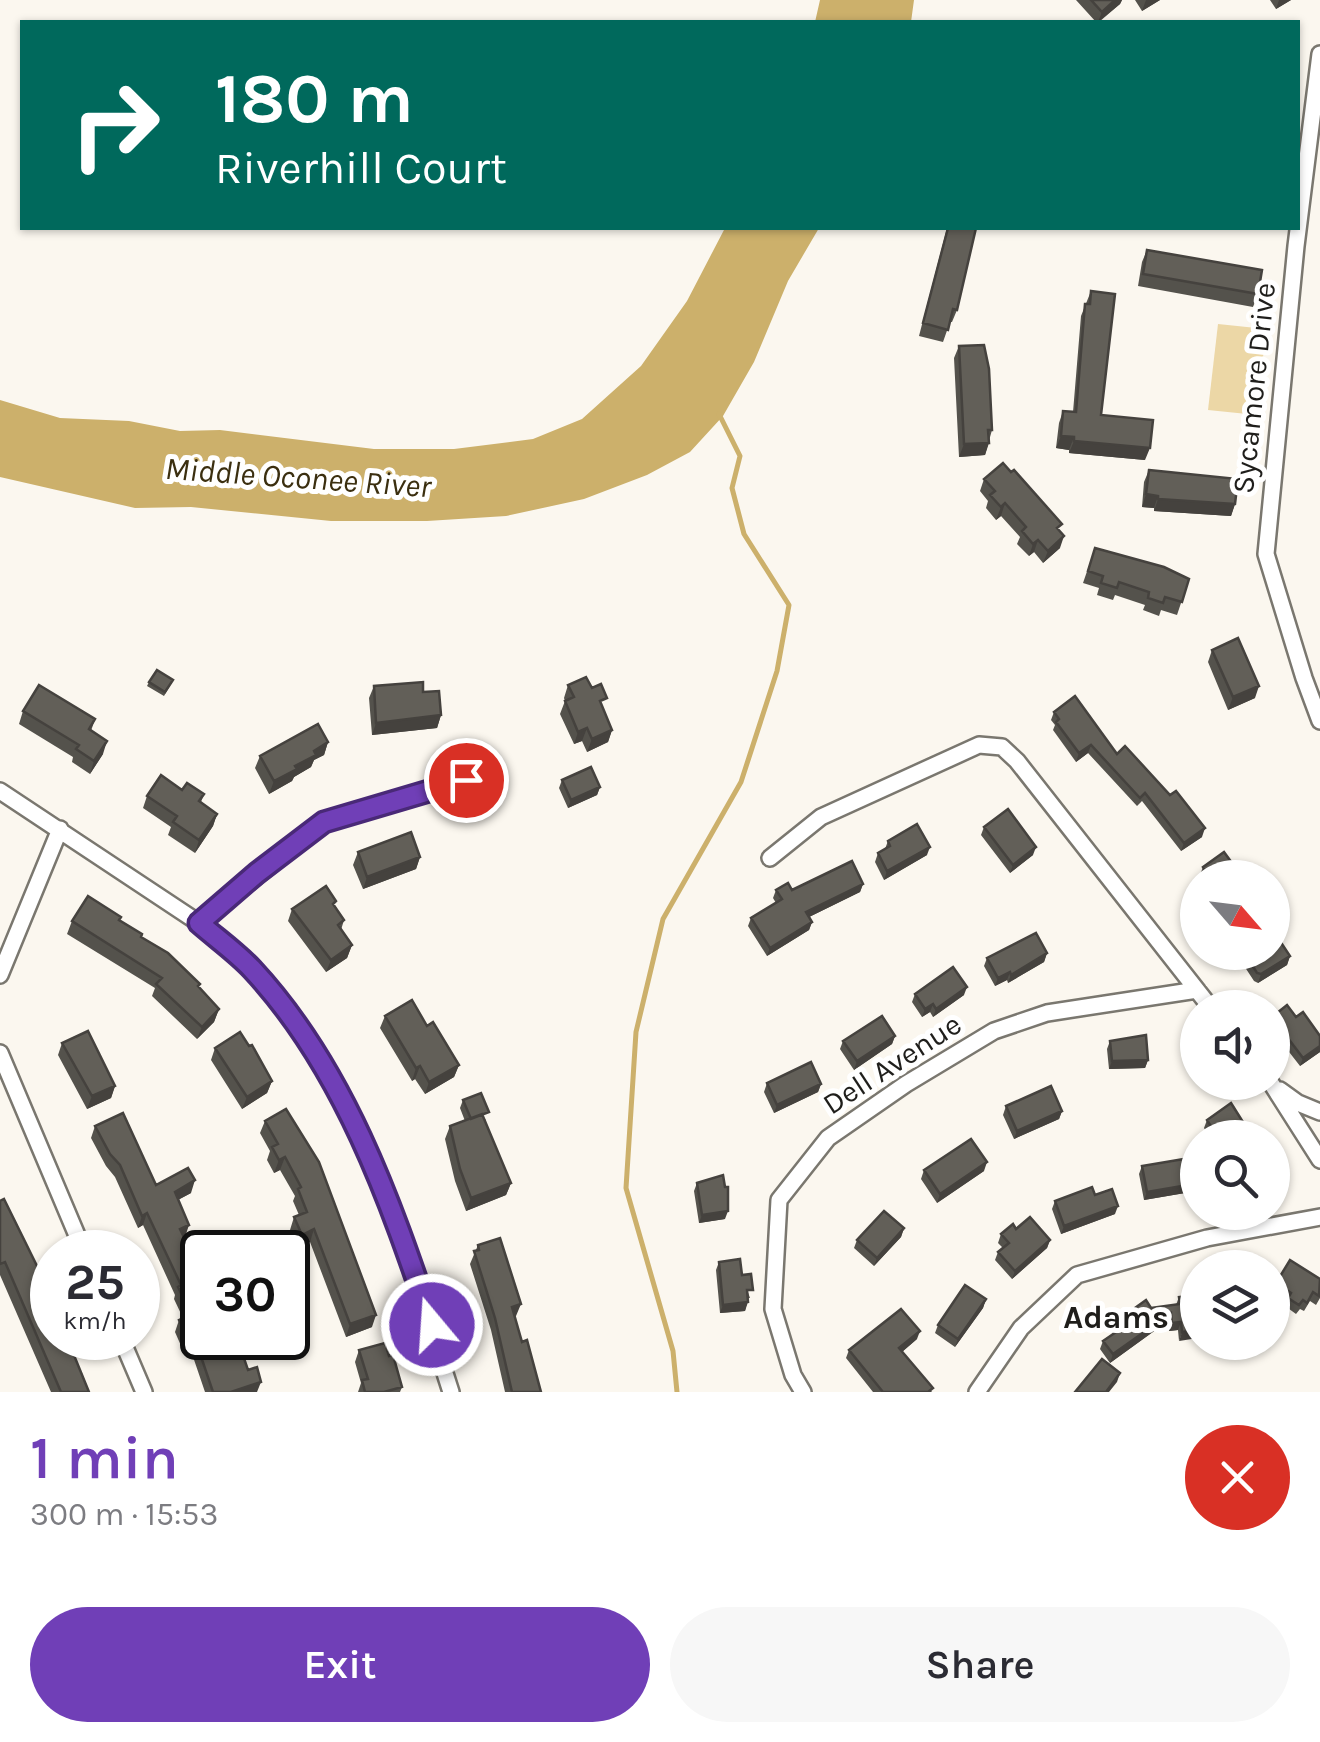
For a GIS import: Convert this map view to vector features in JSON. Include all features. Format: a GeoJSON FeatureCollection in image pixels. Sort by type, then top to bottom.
{"type":"FeatureCollection","features":[{"type":"Feature","properties":{"kind":"street","name":"Sycamore Drive"},"geometry":{"type":"LineString","coordinates":[[1300,214],[1320,54]]}},
{"type":"Feature","properties":{"kind":"street","name":"Sycamore Drive"},"geometry":{"type":"LineString","coordinates":[[1298,230],[1266,554],[1320,720]]}},
{"type":"Feature","properties":{"kind":"street"},"geometry":{"type":"LineString","coordinates":[[770,858],[822,817],[979,745],[1002,747],[1017,760],[1197,990]]}},
{"type":"Feature","properties":{"kind":"street"},"geometry":{"type":"LineString","coordinates":[[199,923],[324,822],[466,780]]}},
{"type":"Feature","properties":{"kind":"street"},"geometry":{"type":"LineString","coordinates":[[0,791],[199,923],[250,966],[292,1016],[340,1096],[391,1204],[442,1356],[450,1392]]}},
{"type":"Feature","properties":{"kind":"street"},"geometry":{"type":"LineString","coordinates":[[0,975],[60,830]]}},
{"type":"Feature","properties":{"kind":"street","name":"Dell Avenue"},"geometry":{"type":"LineString","coordinates":[[803,1392],[793,1374],[774,1309],[779,1200],[828,1138],[906,1084],[994,1031],[1047,1014],[1180,993]]}},
{"type":"Feature","properties":{"kind":"street"},"geometry":{"type":"LineString","coordinates":[[0,1053],[75,1230]]}},
{"type":"Feature","properties":{"kind":"street"},"geometry":{"type":"LineString","coordinates":[[1290,1097],[1320,1112]]}},
{"type":"Feature","properties":{"kind":"street"},"geometry":{"type":"LineString","coordinates":[[1282,1100],[1320,1160]]}},
{"type":"Feature","properties":{"kind":"street"},"geometry":{"type":"LineString","coordinates":[[977,1392],[1021,1328],[1077,1275],[1206,1238],[1320,1217]]}},
{"type":"Feature","properties":{"kind":"street"},"geometry":{"type":"LineString","coordinates":[[130,1360],[144,1392]]}},
{"type":"Feature","properties":{"kind":"shaded area"},"geometry":{"type":"Polygon","coordinates":[[[1218,324],[1266,329],[1257,415],[1208,410],[1218,324]]]}},
{"type":"Feature","properties":{"kind":"water"},"geometry":{"type":"Polygon","coordinates":[[[820,0],[914,0],[911,20],[815,20],[820,0]]]}},
{"type":"Feature","properties":{"kind":"water","name":"Middle Oconee River"},"geometry":{"type":"Polygon","coordinates":[[[724,230],[818,230],[788,281],[754,362],[723,416],[690,452],[647,475],[584,499],[506,516],[331,521],[191,507],[135,508],[0,477],[0,400],[60,418],[129,421],[180,431],[220,430],[374,449],[454,449],[533,439],[582,419],[641,366],[687,301],[724,230]]]}},
{"type":"Feature","properties":{"kind":"building"},"geometry":{"type":"Polygon","coordinates":[[[1091,0],[1115,0],[1102,12],[1091,0]]]}},
{"type":"Feature","properties":{"kind":"building"},"geometry":{"type":"Polygon","coordinates":[[[947,230],[976,230],[957,310],[953,309],[948,330],[923,323],[947,230]]]}},
{"type":"Feature","properties":{"kind":"building"},"geometry":{"type":"Polygon","coordinates":[[[1147,250],[1262,270],[1258,294],[1143,274],[1147,250]]]}},
{"type":"Feature","properties":{"kind":"building"},"geometry":{"type":"Polygon","coordinates":[[[1091,291],[1115,294],[1101,415],[1153,420],[1150,448],[1074,441],[1074,437],[1061,436],[1063,411],[1076,412],[1085,304],[1090,304],[1091,291]]]}},
{"type":"Feature","properties":{"kind":"building"},"geometry":{"type":"Polygon","coordinates":[[[984,345],[992,430],[988,430],[989,443],[964,444],[959,346],[984,345]]]}},
{"type":"Feature","properties":{"kind":"building"},"geometry":{"type":"Polygon","coordinates":[[[1003,463],[1011,472],[1014,470],[1062,524],[1057,528],[1064,536],[1048,551],[1038,540],[1033,544],[1022,531],[1026,527],[1005,503],[1001,507],[990,495],[995,491],[984,479],[1003,463]]]}},
{"type":"Feature","properties":{"kind":"building"},"geometry":{"type":"Polygon","coordinates":[[[1149,470],[1238,479],[1235,504],[1158,499],[1146,494],[1149,470]]]}},
{"type":"Feature","properties":{"kind":"building"},"geometry":{"type":"Polygon","coordinates":[[[1095,548],[1164,567],[1189,579],[1182,602],[1165,597],[1163,603],[1148,598],[1149,592],[1119,582],[1117,588],[1101,583],[1103,576],[1088,571],[1095,548]]]}},
{"type":"Feature","properties":{"kind":"building"},"geometry":{"type":"Polygon","coordinates":[[[1238,638],[1259,686],[1233,697],[1212,650],[1238,638]]]}},
{"type":"Feature","properties":{"kind":"building"},"geometry":{"type":"Polygon","coordinates":[[[157,670],[173,680],[165,692],[149,682],[157,670]]]}},
{"type":"Feature","properties":{"kind":"building"},"geometry":{"type":"Polygon","coordinates":[[[586,677],[592,688],[601,684],[607,698],[600,701],[612,730],[592,739],[587,728],[578,732],[565,701],[574,697],[568,685],[586,677]]]}},
{"type":"Feature","properties":{"kind":"building"},"geometry":{"type":"Polygon","coordinates":[[[423,682],[423,692],[439,691],[441,715],[376,723],[374,686],[423,682]]]}},
{"type":"Feature","properties":{"kind":"building"},"geometry":{"type":"Polygon","coordinates":[[[39,685],[95,719],[89,729],[107,741],[94,761],[76,749],[79,745],[23,711],[39,685]]]}},
{"type":"Feature","properties":{"kind":"building"},"geometry":{"type":"Polygon","coordinates":[[[1075,696],[1117,754],[1125,746],[1170,795],[1176,791],[1205,828],[1184,843],[1145,793],[1140,798],[1091,745],[1079,753],[1056,722],[1059,719],[1054,712],[1075,696]]]}},
{"type":"Feature","properties":{"kind":"building"},"geometry":{"type":"Polygon","coordinates":[[[318,724],[328,742],[314,751],[316,755],[295,766],[297,769],[274,781],[260,756],[318,724]]]}},
{"type":"Feature","properties":{"kind":"building"},"geometry":{"type":"Polygon","coordinates":[[[591,767],[600,787],[571,800],[562,780],[591,767]]]}},
{"type":"Feature","properties":{"kind":"building"},"geometry":{"type":"Polygon","coordinates":[[[161,775],[182,790],[187,783],[204,794],[199,801],[217,814],[199,840],[173,822],[177,816],[147,796],[161,775]]]}},
{"type":"Feature","properties":{"kind":"building"},"geometry":{"type":"Polygon","coordinates":[[[1008,809],[1036,847],[1013,865],[984,827],[1008,809]]]}},
{"type":"Feature","properties":{"kind":"building"},"geometry":{"type":"Polygon","coordinates":[[[917,824],[930,847],[887,871],[878,853],[890,846],[888,841],[917,824]]]}},
{"type":"Feature","properties":{"kind":"building"},"geometry":{"type":"Polygon","coordinates":[[[411,832],[420,857],[367,877],[358,852],[411,832]]]}},
{"type":"Feature","properties":{"kind":"building"},"geometry":{"type":"Polygon","coordinates":[[[1224,852],[1230,860],[1213,860],[1224,852]]]}},
{"type":"Feature","properties":{"kind":"building"},"geometry":{"type":"Polygon","coordinates":[[[852,861],[863,884],[806,912],[812,922],[770,948],[751,918],[782,899],[776,890],[788,883],[792,890],[852,861]]]}},
{"type":"Feature","properties":{"kind":"building"},"geometry":{"type":"Polygon","coordinates":[[[326,886],[344,920],[338,925],[352,945],[331,960],[292,909],[326,886]]]}},
{"type":"Feature","properties":{"kind":"building"},"geometry":{"type":"Polygon","coordinates":[[[88,896],[168,953],[200,984],[219,1009],[202,1027],[156,984],[162,978],[72,921],[88,896]]]}},
{"type":"Feature","properties":{"kind":"building"},"geometry":{"type":"Polygon","coordinates":[[[1036,933],[1047,953],[1011,975],[1010,972],[998,978],[987,958],[1036,933]]]}},
{"type":"Feature","properties":{"kind":"building"},"geometry":{"type":"Polygon","coordinates":[[[953,967],[967,987],[936,1009],[933,1004],[925,1009],[915,994],[953,967]]]}},
{"type":"Feature","properties":{"kind":"building"},"geometry":{"type":"Polygon","coordinates":[[[412,1000],[427,1026],[433,1022],[459,1065],[429,1082],[420,1066],[416,1068],[385,1016],[412,1000]]]}},
{"type":"Feature","properties":{"kind":"building"},"geometry":{"type":"Polygon","coordinates":[[[1290,1009],[1296,1017],[1303,1012],[1320,1036],[1320,1046],[1303,1058],[1290,1041],[1290,1009]]]}},
{"type":"Feature","properties":{"kind":"building"},"geometry":{"type":"Polygon","coordinates":[[[882,1016],[895,1036],[857,1061],[843,1041],[882,1016]]]}},
{"type":"Feature","properties":{"kind":"building"},"geometry":{"type":"Polygon","coordinates":[[[88,1031],[115,1086],[92,1096],[62,1043],[88,1031]]]}},
{"type":"Feature","properties":{"kind":"building"},"geometry":{"type":"Polygon","coordinates":[[[240,1032],[272,1081],[247,1097],[215,1048],[240,1032]]]}},
{"type":"Feature","properties":{"kind":"building"},"geometry":{"type":"Polygon","coordinates":[[[1146,1035],[1148,1060],[1112,1061],[1110,1041],[1146,1035]]]}},
{"type":"Feature","properties":{"kind":"building"},"geometry":{"type":"Polygon","coordinates":[[[811,1062],[821,1084],[777,1105],[767,1083],[811,1062]]]}},
{"type":"Feature","properties":{"kind":"building"},"geometry":{"type":"Polygon","coordinates":[[[1051,1086],[1062,1111],[1017,1131],[1006,1106],[1051,1086]]]}},
{"type":"Feature","properties":{"kind":"building"},"geometry":{"type":"Polygon","coordinates":[[[481,1093],[489,1112],[471,1119],[463,1100],[481,1093]]]}},
{"type":"Feature","properties":{"kind":"building"},"geometry":{"type":"Polygon","coordinates":[[[1231,1103],[1242,1120],[1207,1120],[1231,1103]]]}},
{"type":"Feature","properties":{"kind":"building"},"geometry":{"type":"Polygon","coordinates":[[[286,1109],[319,1162],[376,1315],[350,1324],[314,1229],[300,1230],[294,1217],[307,1212],[298,1189],[301,1187],[285,1157],[279,1160],[272,1147],[278,1144],[265,1121],[286,1109]]]}},
{"type":"Feature","properties":{"kind":"building"},"geometry":{"type":"Polygon","coordinates":[[[123,1113],[156,1185],[188,1168],[195,1180],[175,1192],[189,1225],[180,1229],[180,1283],[160,1241],[160,1230],[155,1230],[147,1213],[142,1216],[120,1165],[95,1126],[123,1113]]]}},
{"type":"Feature","properties":{"kind":"building"},"geometry":{"type":"Polygon","coordinates":[[[482,1114],[511,1183],[471,1198],[450,1126],[482,1114]]]}},
{"type":"Feature","properties":{"kind":"building"},"geometry":{"type":"Polygon","coordinates":[[[971,1139],[987,1162],[940,1194],[924,1170],[971,1139]]]}},
{"type":"Feature","properties":{"kind":"building"},"geometry":{"type":"Polygon","coordinates":[[[1180,1160],[1180,1186],[1147,1192],[1142,1166],[1180,1160]]]}},
{"type":"Feature","properties":{"kind":"building"},"geometry":{"type":"Polygon","coordinates":[[[723,1175],[728,1187],[728,1211],[702,1215],[697,1183],[723,1175]]]}},
{"type":"Feature","properties":{"kind":"building"},"geometry":{"type":"Polygon","coordinates":[[[1092,1187],[1095,1195],[1112,1189],[1118,1206],[1064,1226],[1055,1201],[1092,1187]]]}},
{"type":"Feature","properties":{"kind":"building"},"geometry":{"type":"Polygon","coordinates":[[[4,1199],[30,1252],[30,1320],[5,1262],[0,1264],[0,1201],[4,1199]]]}},
{"type":"Feature","properties":{"kind":"building"},"geometry":{"type":"Polygon","coordinates":[[[884,1211],[904,1228],[877,1258],[857,1240],[884,1211]]]}},
{"type":"Feature","properties":{"kind":"building"},"geometry":{"type":"Polygon","coordinates":[[[1030,1217],[1050,1240],[1015,1271],[998,1252],[1009,1243],[1001,1234],[1013,1224],[1016,1229],[1030,1217]]]}},
{"type":"Feature","properties":{"kind":"building"},"geometry":{"type":"Polygon","coordinates":[[[500,1238],[521,1304],[512,1307],[522,1342],[527,1340],[541,1392],[512,1392],[474,1251],[479,1250],[478,1245],[500,1238]]]}},
{"type":"Feature","properties":{"kind":"building"},"geometry":{"type":"Polygon","coordinates":[[[740,1259],[742,1275],[751,1274],[753,1290],[747,1290],[748,1302],[723,1305],[719,1262],[740,1259]]]}},
{"type":"Feature","properties":{"kind":"building"},"geometry":{"type":"Polygon","coordinates":[[[1290,1260],[1320,1279],[1319,1296],[1313,1292],[1307,1303],[1303,1300],[1299,1305],[1290,1299],[1290,1260]]]}},
{"type":"Feature","properties":{"kind":"building"},"geometry":{"type":"Polygon","coordinates":[[[965,1285],[986,1299],[958,1339],[938,1325],[965,1285]]]}},
{"type":"Feature","properties":{"kind":"building"},"geometry":{"type":"Polygon","coordinates":[[[1146,1300],[1151,1308],[1180,1304],[1180,1322],[1172,1323],[1171,1313],[1113,1354],[1103,1341],[1119,1330],[1114,1323],[1146,1300]]]}},
{"type":"Feature","properties":{"kind":"building"},"geometry":{"type":"Polygon","coordinates":[[[901,1309],[920,1331],[899,1348],[933,1388],[928,1392],[883,1392],[849,1350],[901,1309]]]}},
{"type":"Feature","properties":{"kind":"building"},"geometry":{"type":"Polygon","coordinates":[[[385,1343],[389,1356],[393,1355],[402,1387],[365,1392],[362,1380],[368,1379],[359,1350],[385,1343]]]}},
{"type":"Feature","properties":{"kind":"building"},"geometry":{"type":"Polygon","coordinates":[[[1102,1359],[1120,1373],[1106,1392],[1075,1392],[1102,1359]]]}},
{"type":"Feature","properties":{"kind":"building"},"geometry":{"type":"Polygon","coordinates":[[[47,1360],[76,1360],[89,1392],[61,1392],[47,1360]]]}},
{"type":"Feature","properties":{"kind":"building"},"geometry":{"type":"Polygon","coordinates":[[[202,1360],[245,1360],[248,1370],[257,1367],[261,1382],[231,1392],[213,1392],[202,1360]]]}},
{"type":"Feature","properties":{"kind":"waterway"},"geometry":{"type":"LineString","coordinates":[[677,1392],[673,1351],[626,1188],[636,1032],[663,919],[741,782],[777,671],[789,605],[744,534],[732,488],[740,456],[719,414]]}},
{"type":"Feature","properties":{"kind":"district","name":"Adams"},"geometry":{"type":"Point","coordinates":[1116,1317]}},
{"type":"Feature","properties":{"kind":"route"},"geometry":{"type":"LineString","coordinates":[[432,1325],[391,1204],[340,1096],[292,1016],[250,966],[199,923],[324,822],[466,780]]}}]}
